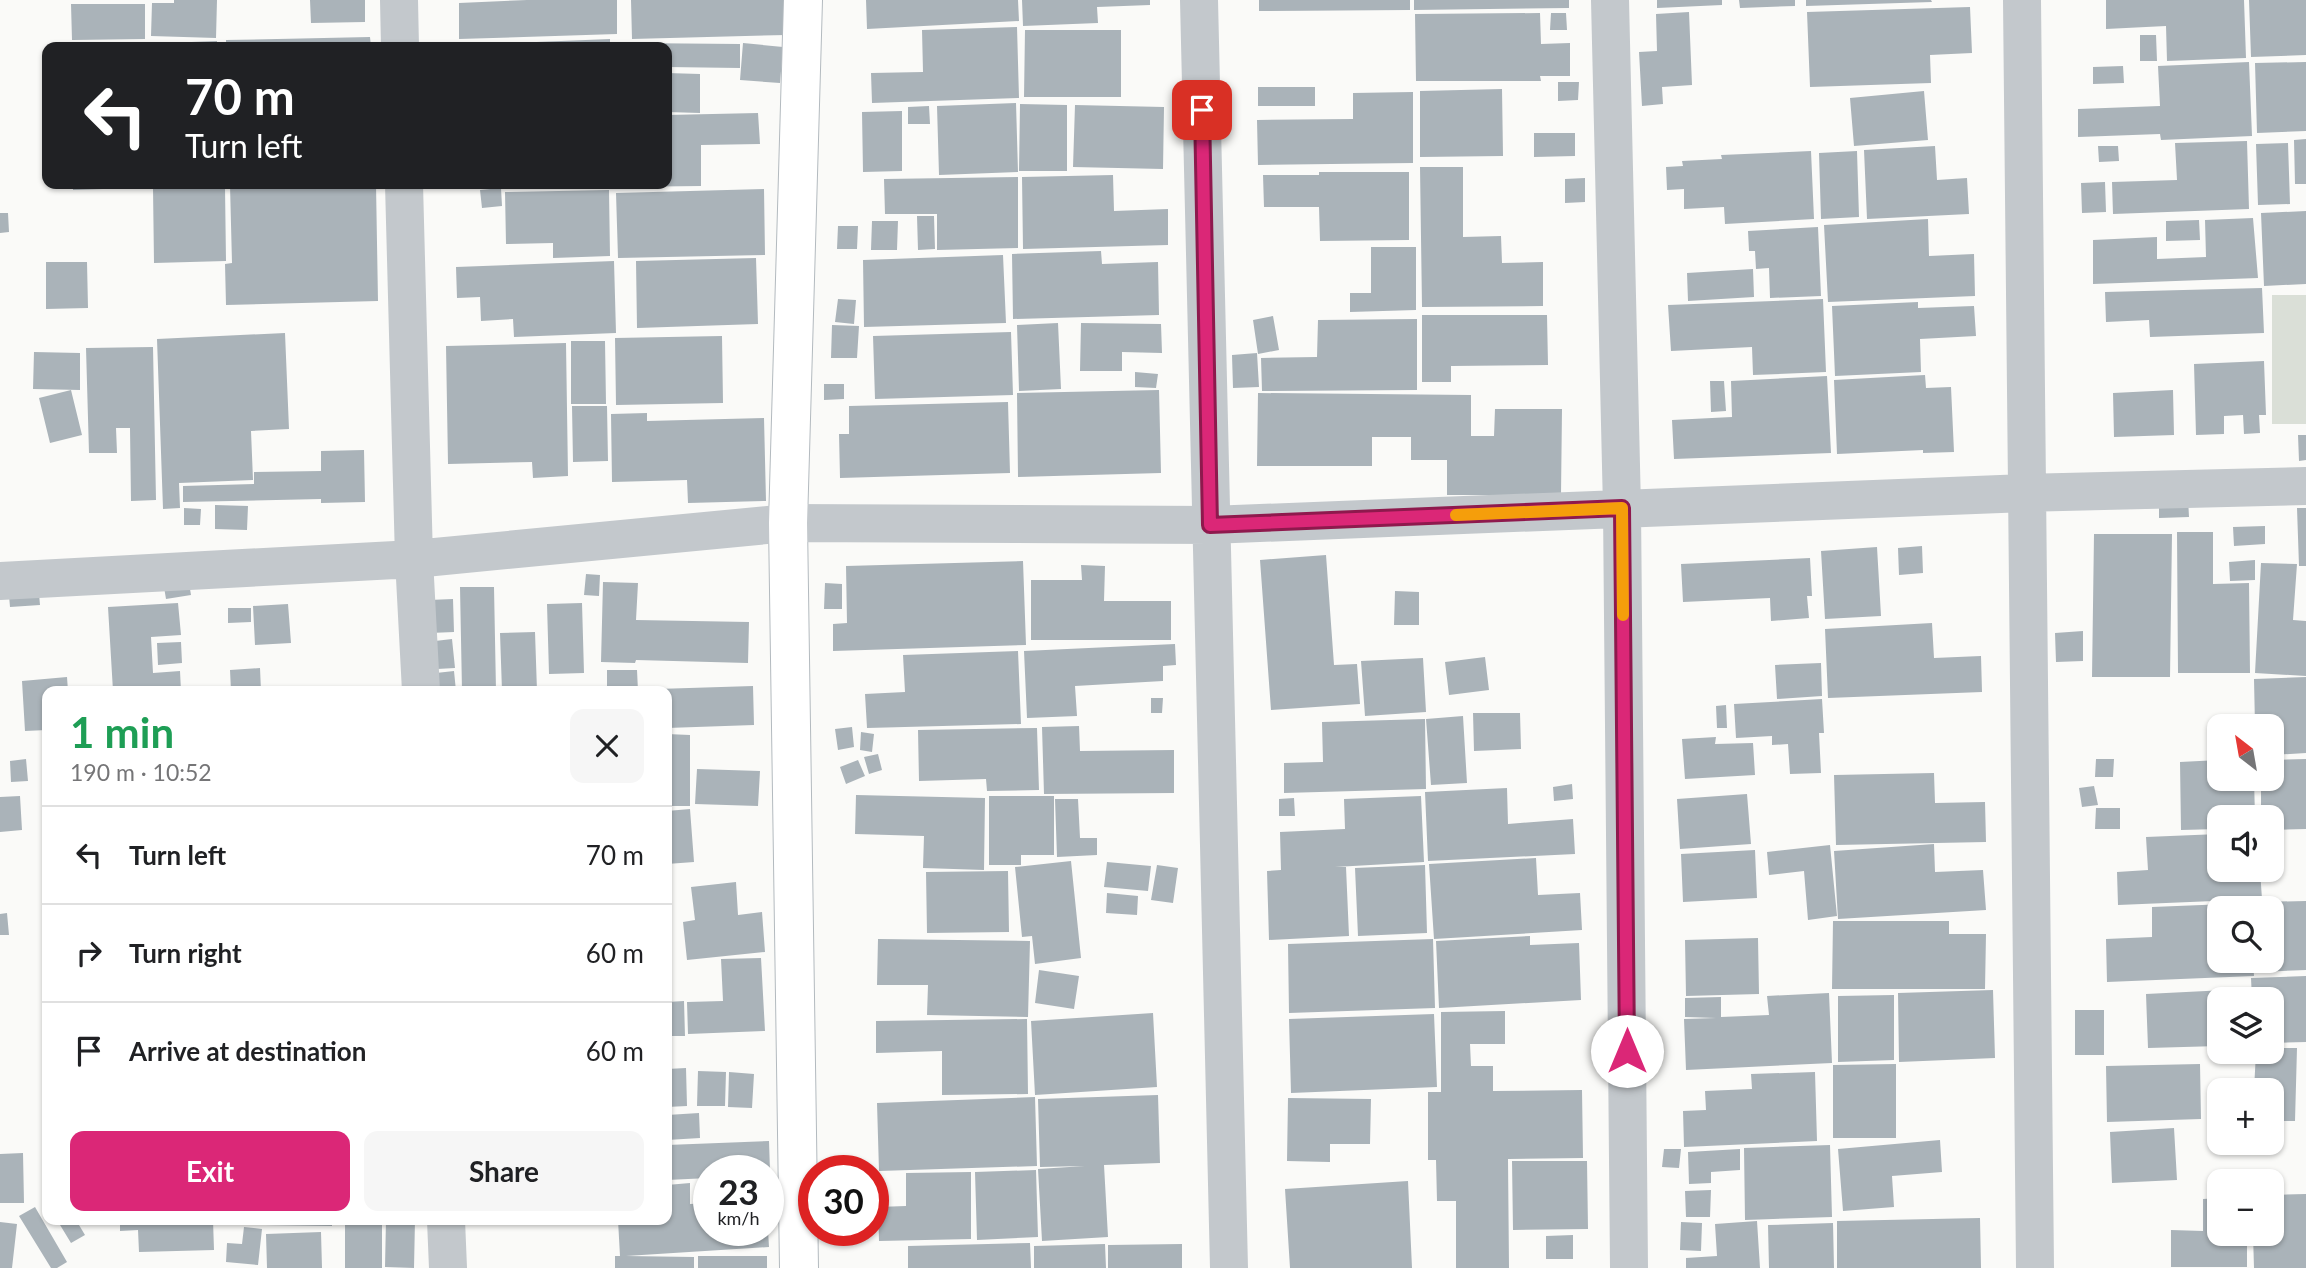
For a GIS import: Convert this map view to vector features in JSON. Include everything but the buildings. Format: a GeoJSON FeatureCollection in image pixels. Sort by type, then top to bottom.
{"type":"FeatureCollection","features":[{"type":"Feature","properties":{"kind":"street"},"geometry":{"type":"LineString","coordinates":[[399,0],[400,42]]}},
{"type":"Feature","properties":{"kind":"street"},"geometry":{"type":"LineString","coordinates":[[799,1268],[788,523],[803,0]]}},
{"type":"Feature","properties":{"kind":"street"},"geometry":{"type":"LineString","coordinates":[[1199,0],[1229,1268]]}},
{"type":"Feature","properties":{"kind":"street"},"geometry":{"type":"LineString","coordinates":[[1609,0],[1622,508],[1629,1268]]}},
{"type":"Feature","properties":{"kind":"street"},"geometry":{"type":"LineString","coordinates":[[2022,0],[2035,1268]]}},
{"type":"Feature","properties":{"kind":"street"},"geometry":{"type":"LineString","coordinates":[[404,189],[414,559],[421,686]]}},
{"type":"Feature","properties":{"kind":"street"},"geometry":{"type":"LineString","coordinates":[[0,581],[414,559],[788,523],[1210,525],[2026,493],[2306,486]]}},
{"type":"Feature","properties":{"kind":"street"},"geometry":{"type":"LineString","coordinates":[[446,1225],[448,1268]]}},
{"type":"Feature","properties":{"kind":"shaded area"},"geometry":{"type":"Polygon","coordinates":[[[2272,295],[2306,295],[2306,424],[2272,424],[2272,295]]]}},
{"type":"Feature","properties":{"kind":"slow traffic"},"geometry":{"type":"LineString","coordinates":[[1456,515],[1622,508],[1623,615]]}},
{"type":"Feature","properties":{"kind":"route"},"geometry":{"type":"LineString","coordinates":[[1202,110],[1210,525],[1622,508],[1627,1051]]}}]}
